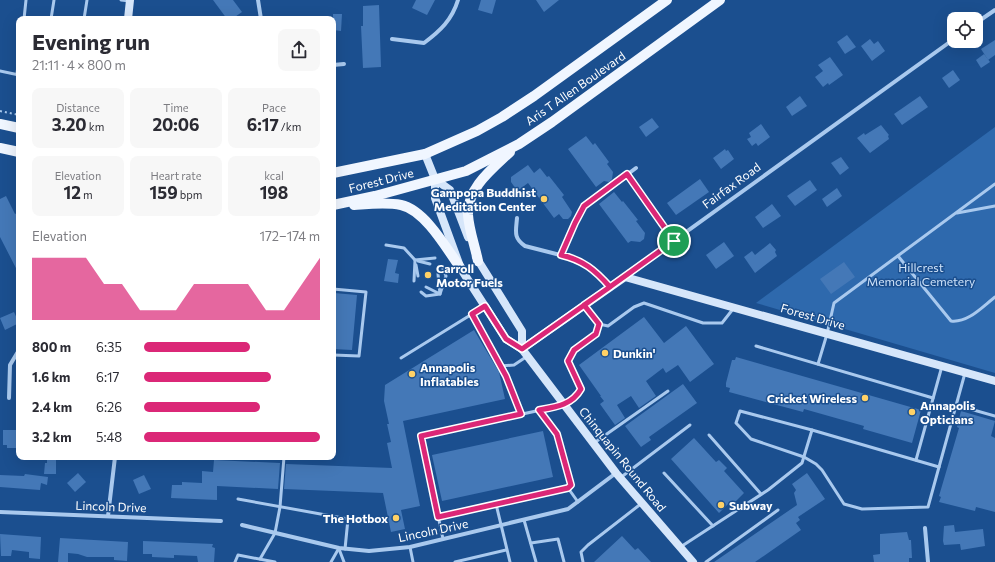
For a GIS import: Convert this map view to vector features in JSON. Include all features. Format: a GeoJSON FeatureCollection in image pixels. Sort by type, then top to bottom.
{"type":"FeatureCollection","features":[{"type":"Feature","properties":{"kind":"main road"},"geometry":{"type":"LineString","coordinates":[[127,0],[128,16]]}},
{"type":"Feature","properties":{"kind":"main road","name":"Aris T Allen Boulevard"},"geometry":{"type":"LineString","coordinates":[[425,154],[452,143],[502,117],[534,96],[666,0]]}},
{"type":"Feature","properties":{"kind":"main road","name":"Aris T Allen Boulevard"},"geometry":{"type":"LineString","coordinates":[[435,179],[466,171],[519,144],[552,122],[720,0]]}},
{"type":"Feature","properties":{"kind":"main road"},"geometry":{"type":"LineString","coordinates":[[0,124],[16,127]]}},
{"type":"Feature","properties":{"kind":"main road"},"geometry":{"type":"LineString","coordinates":[[478,261],[468,215],[470,203],[479,183],[519,144]]}},
{"type":"Feature","properties":{"kind":"main road"},"geometry":{"type":"LineString","coordinates":[[0,148],[16,149]]}},
{"type":"Feature","properties":{"kind":"main road","name":"Forest Drive"},"geometry":{"type":"LineString","coordinates":[[336,172],[425,154]]}},
{"type":"Feature","properties":{"kind":"main road","name":"Chinquapin Round Road"},"geometry":{"type":"LineString","coordinates":[[425,154],[435,179],[435,198],[461,268],[506,339],[522,349],[528,356],[618,475],[690,561]]}},
{"type":"Feature","properties":{"kind":"main road","name":"Forest Drive"},"geometry":{"type":"LineString","coordinates":[[336,204],[435,179]]}},
{"type":"Feature","properties":{"kind":"main road","name":"Chinquapin Round Road"},"geometry":{"type":"LineString","coordinates":[[435,179],[450,190],[478,261],[522,331],[522,349]]}},
{"type":"Feature","properties":{"kind":"main road"},"geometry":{"type":"LineString","coordinates":[[336,205],[391,204],[402,205],[414,211],[426,221],[461,268]]}},
{"type":"Feature","properties":{"kind":"main road","name":"Forest Drive"},"geometry":{"type":"LineString","coordinates":[[625,277],[995,381]]}},
{"type":"Feature","properties":{"kind":"main road","name":"Fairfax Road"},"geometry":{"type":"LineString","coordinates":[[522,349],[625,277]]}},
{"type":"Feature","properties":{"kind":"street"},"geometry":{"type":"LineString","coordinates":[[258,0],[261,16]]}},
{"type":"Feature","properties":{"kind":"street"},"geometry":{"type":"LineString","coordinates":[[392,40],[424,43],[439,32],[454,13],[458,0]]}},
{"type":"Feature","properties":{"kind":"street"},"geometry":{"type":"LineString","coordinates":[[983,18],[995,10]]}},
{"type":"Feature","properties":{"kind":"street","name":"Fairfax Road"},"geometry":{"type":"LineString","coordinates":[[625,277],[947,44]]}},
{"type":"Feature","properties":{"kind":"street"},"geometry":{"type":"LineString","coordinates":[[336,65],[344,64]]}},
{"type":"Feature","properties":{"kind":"street"},"geometry":{"type":"LineString","coordinates":[[561,255],[584,206],[636,168]]}},
{"type":"Feature","properties":{"kind":"street"},"geometry":{"type":"LineString","coordinates":[[627,174],[674,241]]}},
{"type":"Feature","properties":{"kind":"street"},"geometry":{"type":"LineString","coordinates":[[517,218],[516,236],[519,242],[525,246],[572,258],[597,272],[610,287]]}},
{"type":"Feature","properties":{"kind":"street"},"geometry":{"type":"LineString","coordinates":[[9,398],[10,365],[16,355]]}},
{"type":"Feature","properties":{"kind":"street"},"geometry":{"type":"LineString","coordinates":[[108,516],[114,460]]}},
{"type":"Feature","properties":{"kind":"street","name":"Lincoln Drive"},"geometry":{"type":"LineString","coordinates":[[242,525],[345,549],[369,551],[410,547],[568,509],[618,475]]}},
{"type":"Feature","properties":{"kind":"street","name":"Lincoln Drive"},"geometry":{"type":"LineString","coordinates":[[0,512],[221,521]]}},
{"type":"Feature","properties":{"kind":"street"},"geometry":{"type":"LineString","coordinates":[[925,528],[928,562]]}},
{"type":"Feature","properties":{"kind":"lane"},"geometry":{"type":"LineString","coordinates":[[24,16],[26,0]]}},
{"type":"Feature","properties":{"kind":"lane"},"geometry":{"type":"LineString","coordinates":[[51,16],[54,0]]}},
{"type":"Feature","properties":{"kind":"lane"},"geometry":{"type":"LineString","coordinates":[[84,16],[87,0]]}},
{"type":"Feature","properties":{"kind":"lane"},"geometry":{"type":"LineString","coordinates":[[0,71],[16,74]]}},
{"type":"Feature","properties":{"kind":"lane"},"geometry":{"type":"LineString","coordinates":[[818,364],[834,303],[995,184]]}},
{"type":"Feature","properties":{"kind":"lane"},"geometry":{"type":"LineString","coordinates":[[955,213],[995,206]]}},
{"type":"Feature","properties":{"kind":"lane"},"geometry":{"type":"LineString","coordinates":[[386,245],[404,248],[415,260],[418,276]]}},
{"type":"Feature","properties":{"kind":"lane"},"geometry":{"type":"LineString","coordinates":[[898,256],[950,321],[957,322],[965,320],[995,297]]}},
{"type":"Feature","properties":{"kind":"lane"},"geometry":{"type":"LineString","coordinates":[[415,260],[435,258]]}},
{"type":"Feature","properties":{"kind":"lane"},"geometry":{"type":"LineString","coordinates":[[415,260],[430,264]]}},
{"type":"Feature","properties":{"kind":"lane"},"geometry":{"type":"LineString","coordinates":[[414,281],[415,260]]}},
{"type":"Feature","properties":{"kind":"lane"},"geometry":{"type":"LineString","coordinates":[[440,294],[446,276],[443,269]]}},
{"type":"Feature","properties":{"kind":"lane"},"geometry":{"type":"LineString","coordinates":[[438,274],[440,294]]}},
{"type":"Feature","properties":{"kind":"lane"},"geometry":{"type":"LineString","coordinates":[[426,287],[440,294]]}},
{"type":"Feature","properties":{"kind":"lane"},"geometry":{"type":"LineString","coordinates":[[336,289],[366,292],[359,356],[336,355]]}},
{"type":"Feature","properties":{"kind":"lane"},"geometry":{"type":"LineString","coordinates":[[421,292],[426,296],[440,294]]}},
{"type":"Feature","properties":{"kind":"lane"},"geometry":{"type":"LineString","coordinates":[[584,305],[599,324],[608,326],[634,307],[644,303],[703,323],[722,323],[734,307]]}},
{"type":"Feature","properties":{"kind":"lane"},"geometry":{"type":"LineString","coordinates":[[401,358],[485,306]]}},
{"type":"Feature","properties":{"kind":"lane"},"geometry":{"type":"LineString","coordinates":[[472,314],[513,392],[521,414]]}},
{"type":"Feature","properties":{"kind":"lane"},"geometry":{"type":"LineString","coordinates":[[443,540],[421,436],[564,405],[577,396],[581,389],[568,361],[574,350],[596,334],[599,324]]}},
{"type":"Feature","properties":{"kind":"lane"},"geometry":{"type":"LineString","coordinates":[[756,346],[933,398]]}},
{"type":"Feature","properties":{"kind":"lane"},"geometry":{"type":"LineString","coordinates":[[500,366],[514,365],[528,356]]}},
{"type":"Feature","properties":{"kind":"lane"},"geometry":{"type":"LineString","coordinates":[[916,460],[942,366]]}},
{"type":"Feature","properties":{"kind":"lane"},"geometry":{"type":"LineString","coordinates":[[939,467],[812,430],[740,411],[736,423],[751,439],[804,456],[822,470],[844,504],[862,509],[928,507],[939,467],[956,405],[965,372]]}},
{"type":"Feature","properties":{"kind":"lane"},"geometry":{"type":"LineString","coordinates":[[593,443],[668,391]]}},
{"type":"Feature","properties":{"kind":"lane"},"geometry":{"type":"LineString","coordinates":[[956,405],[995,416]]}},
{"type":"Feature","properties":{"kind":"lane"},"geometry":{"type":"LineString","coordinates":[[438,517],[568,488],[571,485],[557,434],[539,410]]}},
{"type":"Feature","properties":{"kind":"lane"},"geometry":{"type":"LineString","coordinates":[[618,475],[690,424]]}},
{"type":"Feature","properties":{"kind":"lane"},"geometry":{"type":"LineString","coordinates":[[680,548],[761,494],[802,463],[812,430]]}},
{"type":"Feature","properties":{"kind":"lane"},"geometry":{"type":"LineString","coordinates":[[709,435],[761,494]]}},
{"type":"Feature","properties":{"kind":"lane"},"geometry":{"type":"LineString","coordinates":[[260,559],[276,533],[280,507],[284,460]]}},
{"type":"Feature","properties":{"kind":"lane"},"geometry":{"type":"LineString","coordinates":[[664,473],[713,526]]}},
{"type":"Feature","properties":{"kind":"lane"},"geometry":{"type":"LineString","coordinates":[[568,488],[578,502]]}},
{"type":"Feature","properties":{"kind":"lane"},"geometry":{"type":"LineString","coordinates":[[238,499],[348,519],[345,549]]}},
{"type":"Feature","properties":{"kind":"lane"},"geometry":{"type":"LineString","coordinates":[[583,562],[581,552],[642,503]]}},
{"type":"Feature","properties":{"kind":"lane"},"geometry":{"type":"LineString","coordinates":[[496,504],[510,562]]}},
{"type":"Feature","properties":{"kind":"lane"},"geometry":{"type":"LineString","coordinates":[[706,562],[778,510]]}},
{"type":"Feature","properties":{"kind":"lane"},"geometry":{"type":"LineString","coordinates":[[524,520],[536,562]]}},
{"type":"Feature","properties":{"kind":"lane"},"geometry":{"type":"LineString","coordinates":[[531,543],[558,539],[564,562]]}},
{"type":"Feature","properties":{"kind":"lane"},"geometry":{"type":"LineString","coordinates":[[410,547],[413,562]]}},
{"type":"Feature","properties":{"kind":"lane"},"geometry":{"type":"LineString","coordinates":[[331,562],[339,548]]}},
{"type":"Feature","properties":{"kind":"lane"},"geometry":{"type":"LineString","coordinates":[[339,548],[344,562]]}},
{"type":"Feature","properties":{"kind":"lane"},"geometry":{"type":"LineString","coordinates":[[455,562],[506,550]]}},
{"type":"Feature","properties":{"kind":"lane"},"geometry":{"type":"LineString","coordinates":[[236,562],[238,555],[275,562]]}},
{"type":"Feature","properties":{"kind":"path"},"geometry":{"type":"LineString","coordinates":[[0,111],[16,114]]}},
{"type":"Feature","properties":{"kind":"green space","name":"Hillcrest Memorial Cemetery"},"geometry":{"type":"Polygon","coordinates":[[[995,127],[995,373],[756,303],[995,127]]]}},
{"type":"Feature","properties":{"kind":"building"},"geometry":{"type":"Polygon","coordinates":[[[213,0],[233,0],[242,12],[236,16],[225,16],[213,0]]]}},
{"type":"Feature","properties":{"kind":"building"},"geometry":{"type":"Polygon","coordinates":[[[416,0],[435,0],[427,15],[412,8],[416,0]]]}},
{"type":"Feature","properties":{"kind":"building"},"geometry":{"type":"Polygon","coordinates":[[[481,0],[496,0],[492,14],[478,10],[481,0]]]}},
{"type":"Feature","properties":{"kind":"building"},"geometry":{"type":"Polygon","coordinates":[[[536,0],[559,0],[544,12],[536,0]]]}},
{"type":"Feature","properties":{"kind":"building"},"geometry":{"type":"Polygon","coordinates":[[[379,5],[381,67],[363,68],[361,26],[363,26],[363,6],[379,5]]]}},
{"type":"Feature","properties":{"kind":"building"},"geometry":{"type":"Polygon","coordinates":[[[333,14],[342,14],[341,31],[336,30],[336,16],[333,16],[333,14]]]}},
{"type":"Feature","properties":{"kind":"building"},"geometry":{"type":"Polygon","coordinates":[[[847,35],[856,47],[845,54],[837,42],[847,35]]]}},
{"type":"Feature","properties":{"kind":"building"},"geometry":{"type":"Polygon","coordinates":[[[870,39],[874,44],[878,41],[885,51],[872,61],[861,46],[870,39]]]}},
{"type":"Feature","properties":{"kind":"building"},"geometry":{"type":"Polygon","coordinates":[[[995,40],[995,55],[988,60],[981,49],[995,40]]]}},
{"type":"Feature","properties":{"kind":"building"},"geometry":{"type":"Polygon","coordinates":[[[984,54],[990,62],[981,68],[976,60],[984,54]]]}},
{"type":"Feature","properties":{"kind":"building"},"geometry":{"type":"Polygon","coordinates":[[[830,57],[843,75],[829,85],[828,83],[823,87],[815,77],[823,71],[818,65],[830,57]]]}},
{"type":"Feature","properties":{"kind":"building"},"geometry":{"type":"Polygon","coordinates":[[[953,70],[960,80],[949,88],[942,78],[953,70]]]}},
{"type":"Feature","properties":{"kind":"building"},"geometry":{"type":"Polygon","coordinates":[[[800,96],[807,106],[792,116],[786,107],[800,96]]]}},
{"type":"Feature","properties":{"kind":"building"},"geometry":{"type":"Polygon","coordinates":[[[920,96],[928,107],[902,125],[894,114],[920,96]]]}},
{"type":"Feature","properties":{"kind":"building"},"geometry":{"type":"Polygon","coordinates":[[[652,118],[659,127],[646,137],[639,127],[652,118]]]}},
{"type":"Feature","properties":{"kind":"building"},"geometry":{"type":"Polygon","coordinates":[[[761,124],[770,137],[758,146],[756,143],[752,146],[747,139],[751,137],[749,133],[761,124]]]}},
{"type":"Feature","properties":{"kind":"building"},"geometry":{"type":"Polygon","coordinates":[[[881,125],[889,135],[889,139],[870,153],[857,138],[881,125]]]}},
{"type":"Feature","properties":{"kind":"building"},"geometry":{"type":"Polygon","coordinates":[[[586,136],[593,145],[595,143],[609,162],[607,164],[613,172],[612,179],[609,182],[604,181],[596,187],[568,149],[586,136]]]}},
{"type":"Feature","properties":{"kind":"building"},"geometry":{"type":"Polygon","coordinates":[[[725,149],[726,151],[728,150],[734,159],[721,169],[713,158],[725,149]]]}},
{"type":"Feature","properties":{"kind":"building"},"geometry":{"type":"Polygon","coordinates":[[[841,157],[849,168],[840,175],[831,163],[841,157]]]}},
{"type":"Feature","properties":{"kind":"building"},"geometry":{"type":"Polygon","coordinates":[[[528,165],[534,173],[540,168],[547,177],[549,176],[564,195],[562,197],[572,212],[568,219],[563,219],[559,214],[554,218],[528,183],[520,189],[516,189],[511,182],[511,177],[528,165]]]}},
{"type":"Feature","properties":{"kind":"building"},"geometry":{"type":"Polygon","coordinates":[[[700,179],[709,192],[676,215],[667,203],[700,179]]]}},
{"type":"Feature","properties":{"kind":"building"},"geometry":{"type":"Polygon","coordinates":[[[810,180],[817,190],[795,206],[787,196],[810,180]]]}},
{"type":"Feature","properties":{"kind":"building"},"geometry":{"type":"Polygon","coordinates":[[[837,188],[842,196],[827,207],[822,199],[837,188]]]}},
{"type":"Feature","properties":{"kind":"building"},"geometry":{"type":"Polygon","coordinates":[[[614,192],[638,220],[636,221],[645,233],[644,239],[640,242],[631,241],[628,243],[599,204],[614,192]]]}},
{"type":"Feature","properties":{"kind":"building"},"geometry":{"type":"Polygon","coordinates":[[[6,196],[16,214],[16,268],[0,237],[0,199],[6,196]]]}},
{"type":"Feature","properties":{"kind":"building"},"geometry":{"type":"Polygon","coordinates":[[[772,204],[781,216],[763,228],[755,217],[772,204]]]}},
{"type":"Feature","properties":{"kind":"building"},"geometry":{"type":"Polygon","coordinates":[[[724,242],[734,256],[716,269],[706,255],[724,242]]]}},
{"type":"Feature","properties":{"kind":"building"},"geometry":{"type":"Polygon","coordinates":[[[770,243],[776,250],[775,252],[777,256],[755,273],[744,257],[752,251],[755,255],[770,243]]]}},
{"type":"Feature","properties":{"kind":"building"},"geometry":{"type":"Polygon","coordinates":[[[388,259],[398,260],[395,273],[399,274],[398,283],[384,281],[388,259]]]}},
{"type":"Feature","properties":{"kind":"building"},"geometry":{"type":"Polygon","coordinates":[[[844,262],[855,277],[831,294],[820,279],[844,262]]]}},
{"type":"Feature","properties":{"kind":"building"},"geometry":{"type":"Polygon","coordinates":[[[336,293],[357,295],[352,350],[336,349],[336,293]]]}},
{"type":"Feature","properties":{"kind":"building"},"geometry":{"type":"Polygon","coordinates":[[[14,312],[16,316],[16,324],[5,330],[0,318],[14,312]]]}},
{"type":"Feature","properties":{"kind":"building"},"geometry":{"type":"Polygon","coordinates":[[[644,317],[664,343],[686,326],[714,364],[690,382],[678,365],[666,373],[663,368],[646,381],[656,396],[639,408],[631,396],[617,405],[625,418],[615,425],[600,404],[604,401],[601,396],[579,365],[644,317]]]}},
{"type":"Feature","properties":{"kind":"building"},"geometry":{"type":"Polygon","coordinates":[[[474,330],[499,372],[505,399],[403,421],[420,506],[401,510],[405,529],[391,532],[383,493],[284,489],[286,464],[392,468],[387,443],[391,442],[384,401],[385,385],[474,330]]]}},
{"type":"Feature","properties":{"kind":"building"},"geometry":{"type":"Polygon","coordinates":[[[736,357],[921,410],[912,443],[863,429],[864,426],[804,409],[803,412],[729,392],[730,388],[726,387],[726,383],[732,360],[735,360],[736,357]]]}},
{"type":"Feature","properties":{"kind":"building"},"geometry":{"type":"Polygon","coordinates":[[[683,384],[697,403],[649,437],[651,440],[641,447],[625,426],[683,384]]]}},
{"type":"Feature","properties":{"kind":"building"},"geometry":{"type":"Polygon","coordinates":[[[961,411],[995,421],[991,436],[995,438],[995,512],[976,507],[975,511],[939,502],[941,497],[939,496],[959,428],[957,427],[961,411]]]}},
{"type":"Feature","properties":{"kind":"building"},"geometry":{"type":"Polygon","coordinates":[[[3,430],[16,430],[16,448],[7,448],[7,445],[3,445],[3,430]]]}},
{"type":"Feature","properties":{"kind":"building"},"geometry":{"type":"Polygon","coordinates":[[[543,431],[553,477],[442,501],[432,455],[543,431]]]}},
{"type":"Feature","properties":{"kind":"building"},"geometry":{"type":"Polygon","coordinates":[[[694,438],[716,462],[719,460],[727,468],[724,471],[744,493],[731,506],[729,503],[719,513],[671,459],[694,438]]]}},
{"type":"Feature","properties":{"kind":"building"},"geometry":{"type":"Polygon","coordinates":[[[47,460],[56,460],[56,474],[44,474],[45,463],[47,463],[47,460]]]}},
{"type":"Feature","properties":{"kind":"building"},"geometry":{"type":"Polygon","coordinates":[[[214,460],[280,463],[278,489],[217,486],[217,500],[171,498],[172,485],[182,485],[182,482],[202,483],[202,471],[213,472],[214,460]]]}},
{"type":"Feature","properties":{"kind":"building"},"geometry":{"type":"Polygon","coordinates":[[[78,473],[86,482],[75,492],[67,483],[78,473]]]}},
{"type":"Feature","properties":{"kind":"building"},"geometry":{"type":"Polygon","coordinates":[[[807,473],[825,499],[798,517],[800,520],[796,523],[801,530],[755,562],[714,562],[797,505],[794,493],[796,490],[792,484],[807,473]]]}},
{"type":"Feature","properties":{"kind":"building"},"geometry":{"type":"Polygon","coordinates":[[[25,474],[48,477],[47,485],[41,483],[40,490],[0,487],[0,475],[24,476],[25,474]]]}},
{"type":"Feature","properties":{"kind":"building"},"geometry":{"type":"Polygon","coordinates":[[[144,475],[151,489],[139,494],[133,480],[144,475]]]}},
{"type":"Feature","properties":{"kind":"building"},"geometry":{"type":"Polygon","coordinates":[[[954,525],[955,532],[983,529],[985,546],[961,550],[960,544],[944,545],[944,526],[954,525]]]}},
{"type":"Feature","properties":{"kind":"building"},"geometry":{"type":"Polygon","coordinates":[[[907,532],[909,540],[911,540],[912,558],[909,558],[909,562],[874,562],[873,555],[880,554],[880,534],[907,532]]]}},
{"type":"Feature","properties":{"kind":"building"},"geometry":{"type":"Polygon","coordinates":[[[0,534],[41,537],[40,559],[29,558],[29,552],[12,550],[11,556],[1,556],[0,534]]]}},
{"type":"Feature","properties":{"kind":"building"},"geometry":{"type":"Polygon","coordinates":[[[622,536],[635,550],[638,548],[651,562],[594,562],[622,536]]]}},
{"type":"Feature","properties":{"kind":"building"},"geometry":{"type":"Polygon","coordinates":[[[60,538],[128,542],[127,561],[114,560],[114,557],[87,557],[68,553],[68,562],[58,562],[60,538]]]}},
{"type":"Feature","properties":{"kind":"building"},"geometry":{"type":"Polygon","coordinates":[[[143,541],[213,544],[212,547],[215,548],[214,562],[198,562],[197,556],[174,555],[174,558],[152,557],[152,554],[143,554],[143,541]]]}},
{"type":"Feature","properties":{"kind":"place","name":"Gampopa Buddhist Meditation Center"},"geometry":{"type":"Point","coordinates":[544,199]}},
{"type":"Feature","properties":{"kind":"place","name":"Carroll Motor Fuels"},"geometry":{"type":"Point","coordinates":[428,275]}},
{"type":"Feature","properties":{"kind":"place","name":"Dunkin'"},"geometry":{"type":"Point","coordinates":[605,353]}},
{"type":"Feature","properties":{"kind":"place","name":"Annapolis Inflatables"},"geometry":{"type":"Point","coordinates":[412,374]}},
{"type":"Feature","properties":{"kind":"place","name":"Cricket Wireless"},"geometry":{"type":"Point","coordinates":[865,398]}},
{"type":"Feature","properties":{"kind":"place","name":"Annapolis Opticians"},"geometry":{"type":"Point","coordinates":[912,412]}},
{"type":"Feature","properties":{"kind":"place","name":"Subway"},"geometry":{"type":"Point","coordinates":[721,505]}},
{"type":"Feature","properties":{"kind":"place","name":"The Hotbox"},"geometry":{"type":"Point","coordinates":[396,518]}},
{"type":"Feature","properties":{"kind":"route"},"geometry":{"type":"LineString","coordinates":[[674,241],[625,277],[610,287],[600,294],[522,349],[506,339],[485,306],[472,314],[506,376],[521,414],[421,436],[438,517],[568,488],[571,485],[557,434],[553,426],[539,410],[564,405],[577,396],[581,389],[568,361],[574,350],[596,334],[599,324],[584,305],[610,287],[597,272],[585,264],[561,255],[584,206],[627,174],[674,241]]}}]}
